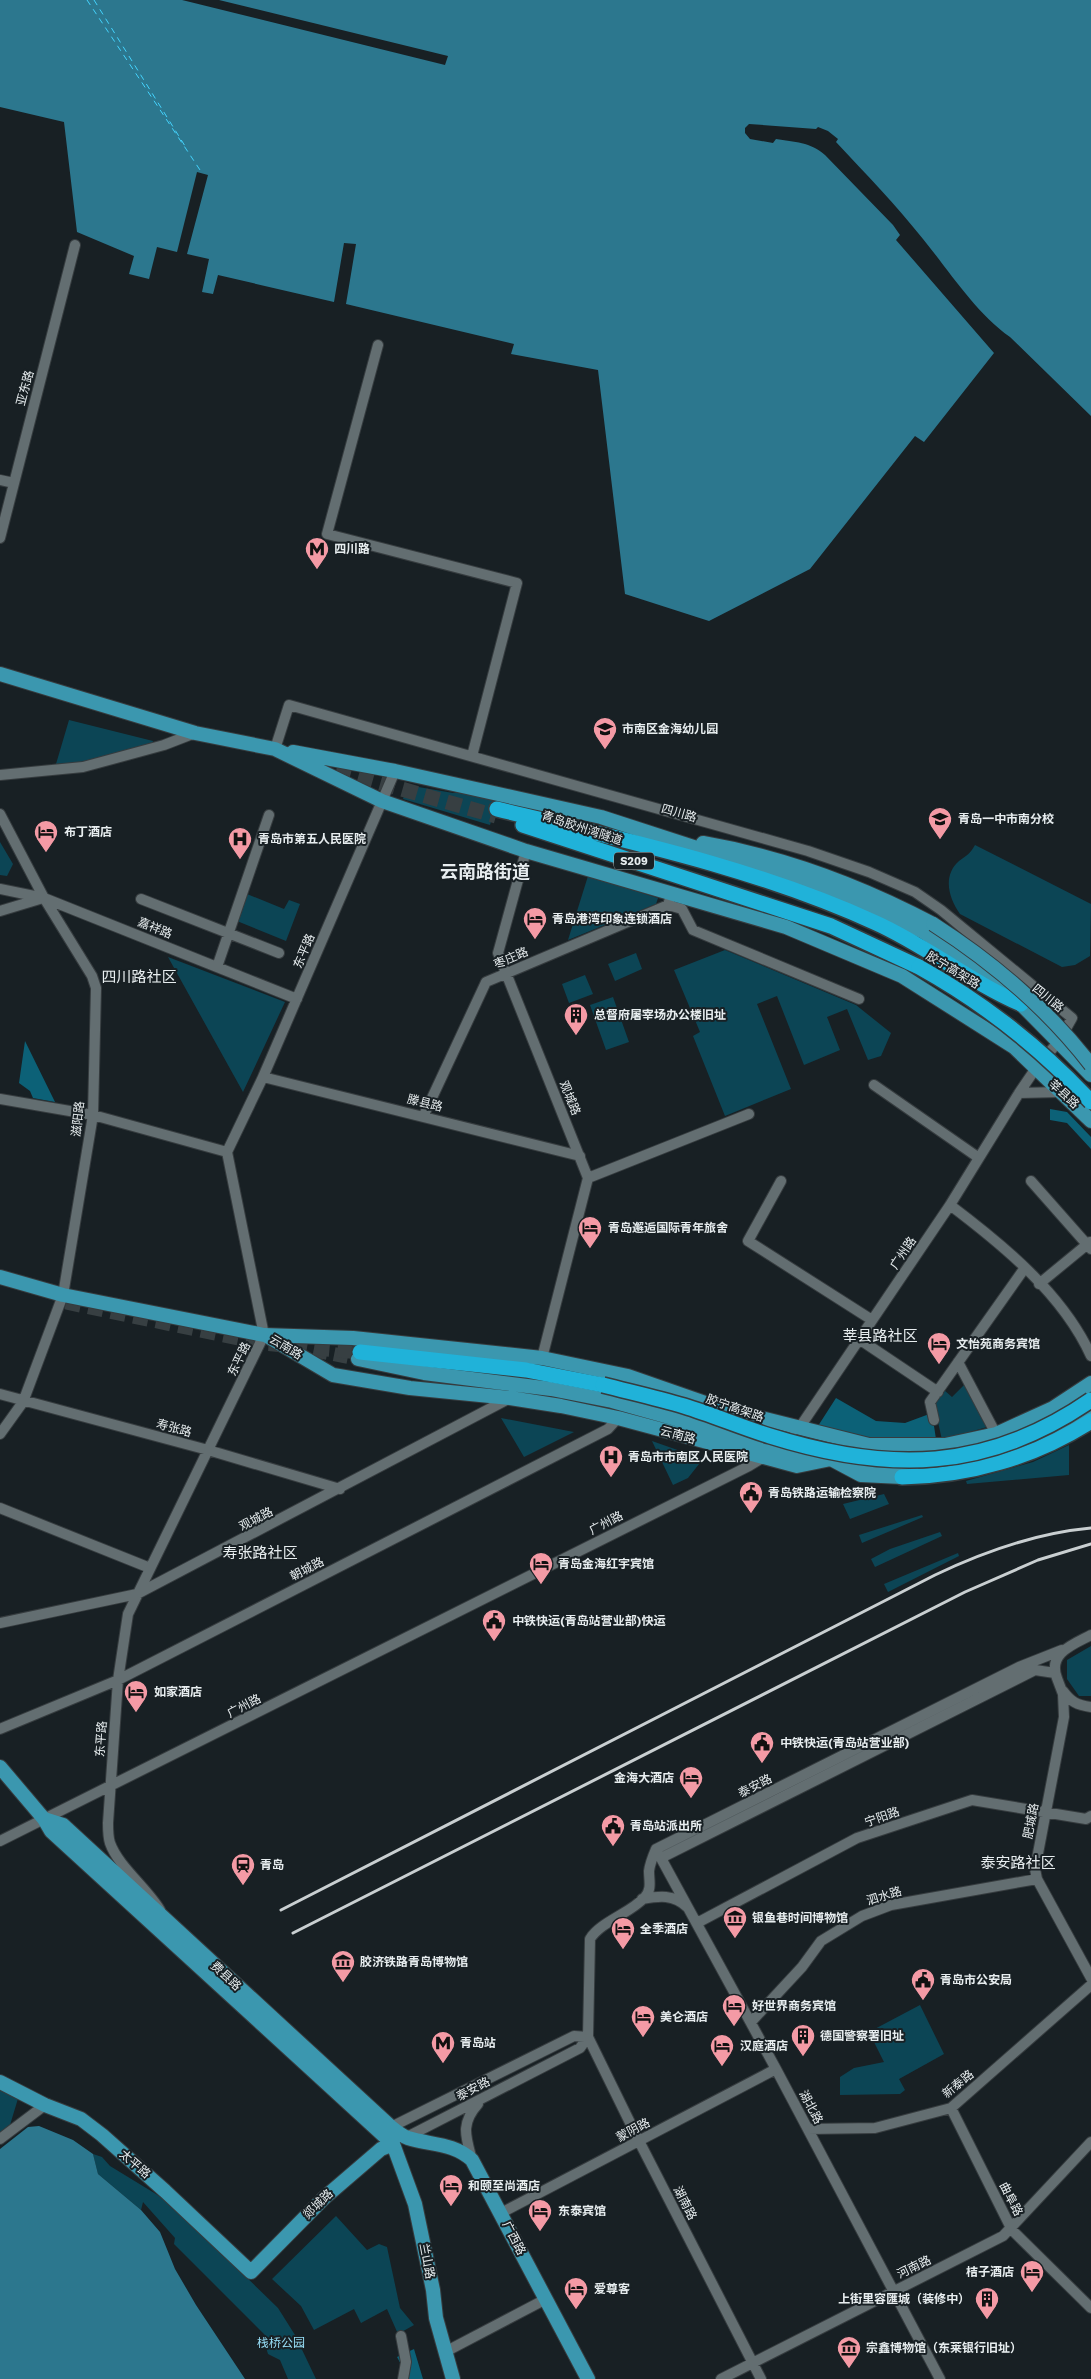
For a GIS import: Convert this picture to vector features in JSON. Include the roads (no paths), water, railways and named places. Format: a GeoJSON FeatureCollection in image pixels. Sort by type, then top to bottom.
{"type":"FeatureCollection","features":[{"type":"Feature","properties":{"kind":"highway","name":"青岛胶州湾隧道"},"geometry":{"type":"LineString","coordinates":[[772,906],[496,812],[678,855],[779,885],[876,923],[925,948],[996,993],[1021,1004]]}},
{"type":"Feature","properties":{"kind":"highway","name":"胶宁高架路"},"geometry":{"type":"LineString","coordinates":[[772,906],[852,934],[919,966],[976,1002],[1014,1029],[1091,1102]]}},
{"type":"Feature","properties":{"kind":"highway","name":"胶宁高架路"},"geometry":{"type":"LineString","coordinates":[[359,1356],[526,1370],[603,1385],[683,1406],[769,1436],[813,1448],[865,1459],[897,1461],[944,1459],[994,1448],[1049,1426],[1091,1400]]}},
{"type":"Feature","properties":{"kind":"highway"},"geometry":{"type":"LineString","coordinates":[[902,1477],[930,1477],[996,1465],[1059,1440],[1086,1424]]}},
{"type":"Feature","properties":{"kind":"main road"},"geometry":{"type":"LineString","coordinates":[[0,674],[195,733],[275,749],[382,802],[670,899],[786,927],[902,976],[1014,1047],[1036,1068]]}},
{"type":"Feature","properties":{"kind":"main road","name":"四川路"},"geometry":{"type":"LineString","coordinates":[[275,749],[395,771],[601,817],[842,895],[922,931],[972,964],[1021,1004],[1091,1075]]}},
{"type":"Feature","properties":{"kind":"main road"},"geometry":{"type":"LineString","coordinates":[[658,836],[716,845],[817,873],[875,894],[933,924],[1008,977],[1059,1026],[1091,1065]]}},
{"type":"Feature","properties":{"kind":"main road","name":"莘县路"},"geometry":{"type":"LineString","coordinates":[[1036,1068],[1091,1121]]}},
{"type":"Feature","properties":{"kind":"main road","name":"云南路"},"geometry":{"type":"LineString","coordinates":[[0,1276],[63,1295],[264,1335],[353,1338],[542,1358],[628,1376],[717,1407],[869,1445],[945,1445],[996,1434],[1053,1408],[1091,1383]]}},
{"type":"Feature","properties":{"kind":"main road","name":"云南路"},"geometry":{"type":"LineString","coordinates":[[264,1335],[333,1375],[410,1388],[510,1398],[618,1418],[768,1454]]}},
{"type":"Feature","properties":{"kind":"main road"},"geometry":{"type":"LineString","coordinates":[[359,1356],[424,1373],[551,1389],[612,1401],[694,1424],[768,1454],[831,1459],[892,1467],[979,1458],[1052,1433],[1091,1410]]}},
{"type":"Feature","properties":{"kind":"main road"},"geometry":{"type":"LineString","coordinates":[[831,1459],[861,1475],[902,1477]]}},
{"type":"Feature","properties":{"kind":"main road","name":"费县路"},"geometry":{"type":"LineString","coordinates":[[0,1767],[44,1819],[51,1831],[393,2144]]}},
{"type":"Feature","properties":{"kind":"main road","name":"费县路"},"geometry":{"type":"LineString","coordinates":[[44,1819],[63,1825],[391,2128],[407,2138]]}},
{"type":"Feature","properties":{"kind":"main road","name":"太平路"},"geometry":{"type":"LineString","coordinates":[[0,2082],[45,2105],[81,2119],[102,2135],[165,2191],[251,2272]]}},
{"type":"Feature","properties":{"kind":"main road","name":"兰山路"},"geometry":{"type":"LineString","coordinates":[[391,2128],[393,2144],[418,2217],[433,2290],[436,2318],[453,2379]]}},
{"type":"Feature","properties":{"kind":"main road"},"geometry":{"type":"LineString","coordinates":[[407,2138],[438,2143],[466,2154],[472,2160]]}},
{"type":"Feature","properties":{"kind":"main road","name":"郯城路"},"geometry":{"type":"LineString","coordinates":[[251,2272],[324,2198],[381,2149],[393,2144]]}},
{"type":"Feature","properties":{"kind":"main road","name":"广西路"},"geometry":{"type":"LineString","coordinates":[[472,2160],[588,2379]]}},
{"type":"Feature","properties":{"kind":"street","name":"亚东路"},"geometry":{"type":"LineString","coordinates":[[0,538],[76,245]]}},
{"type":"Feature","properties":{"kind":"street"},"geometry":{"type":"LineString","coordinates":[[378,345],[327,534],[517,583],[472,756]]}},
{"type":"Feature","properties":{"kind":"street"},"geometry":{"type":"LineString","coordinates":[[0,480],[14,483]]}},
{"type":"Feature","properties":{"kind":"street","name":"四川路"},"geometry":{"type":"LineString","coordinates":[[275,749],[289,705],[808,851],[897,883],[940,910],[1072,1018]]}},
{"type":"Feature","properties":{"kind":"street"},"geometry":{"type":"LineString","coordinates":[[0,775],[83,767],[164,745],[195,733]]}},
{"type":"Feature","properties":{"kind":"street","name":"东平路"},"geometry":{"type":"LineString","coordinates":[[167,1922],[152,1897],[127,1868],[109,1842],[108,1823],[118,1680],[128,1614],[264,1335],[227,1152],[263,1077],[395,771]]}},
{"type":"Feature","properties":{"kind":"street","name":"滋阳路"},"geometry":{"type":"LineString","coordinates":[[0,814],[44,898],[92,976],[96,988],[93,1115],[63,1295],[23,1402],[0,1434]]}},
{"type":"Feature","properties":{"kind":"street"},"geometry":{"type":"LineString","coordinates":[[217,967],[269,815]]}},
{"type":"Feature","properties":{"kind":"street","name":"观城路"},"geometry":{"type":"LineString","coordinates":[[526,851],[498,953],[588,1178]]}},
{"type":"Feature","properties":{"kind":"street","name":"嘉祥路"},"geometry":{"type":"LineString","coordinates":[[0,888],[44,898],[297,999]]}},
{"type":"Feature","properties":{"kind":"street"},"geometry":{"type":"LineString","coordinates":[[0,912],[44,898]]}},
{"type":"Feature","properties":{"kind":"street"},"geometry":{"type":"LineString","coordinates":[[141,899],[279,953]]}},
{"type":"Feature","properties":{"kind":"street"},"geometry":{"type":"LineString","coordinates":[[670,899],[682,909],[693,930],[859,999]]}},
{"type":"Feature","properties":{"kind":"street","name":"枣庄路"},"geometry":{"type":"LineString","coordinates":[[424,1115],[486,982],[670,899]]}},
{"type":"Feature","properties":{"kind":"street","name":"广州路"},"geometry":{"type":"LineString","coordinates":[[0,1841],[110,1788],[768,1454],[802,1424],[950,1205],[1020,1092],[1036,1068],[1059,1041],[1072,1018]]}},
{"type":"Feature","properties":{"kind":"street","name":"滕县路"},"geometry":{"type":"LineString","coordinates":[[263,1077],[424,1115],[580,1156]]}},
{"type":"Feature","properties":{"kind":"street"},"geometry":{"type":"LineString","coordinates":[[874,1085],[979,1158]]}},
{"type":"Feature","properties":{"kind":"street"},"geometry":{"type":"LineString","coordinates":[[1020,1092],[1061,1092]]}},
{"type":"Feature","properties":{"kind":"street"},"geometry":{"type":"LineString","coordinates":[[0,1099],[93,1115],[227,1152]]}},
{"type":"Feature","properties":{"kind":"street"},"geometry":{"type":"LineString","coordinates":[[542,1358],[588,1178],[750,1114]]}},
{"type":"Feature","properties":{"kind":"street"},"geometry":{"type":"LineString","coordinates":[[781,1181],[748,1241],[872,1320]]}},
{"type":"Feature","properties":{"kind":"street"},"geometry":{"type":"LineString","coordinates":[[1031,1181],[1090,1245],[1039,1284]]}},
{"type":"Feature","properties":{"kind":"street"},"geometry":{"type":"LineString","coordinates":[[950,1205],[996,1240],[1065,1310],[1091,1356]]}},
{"type":"Feature","properties":{"kind":"street"},"geometry":{"type":"LineString","coordinates":[[934,1420],[930,1402],[1024,1269]]}},
{"type":"Feature","properties":{"kind":"street"},"geometry":{"type":"LineString","coordinates":[[859,1339],[938,1392]]}},
{"type":"Feature","properties":{"kind":"street"},"geometry":{"type":"LineString","coordinates":[[958,1362],[996,1434]]}},
{"type":"Feature","properties":{"kind":"street","name":"寿张路"},"geometry":{"type":"LineString","coordinates":[[0,1394],[23,1402],[208,1450],[340,1489]]}},
{"type":"Feature","properties":{"kind":"street","name":"观城路"},"geometry":{"type":"LineString","coordinates":[[0,1623],[138,1594],[510,1398]]}},
{"type":"Feature","properties":{"kind":"street","name":"朝城路"},"geometry":{"type":"LineString","coordinates":[[0,1729],[118,1680],[608,1429],[618,1418]]}},
{"type":"Feature","properties":{"kind":"street"},"geometry":{"type":"LineString","coordinates":[[0,1508],[150,1568]]}},
{"type":"Feature","properties":{"kind":"street","name":"泰安路"},"geometry":{"type":"LineString","coordinates":[[659,1853],[1019,1667],[1062,1650],[1091,1635]]}},
{"type":"Feature","properties":{"kind":"street"},"geometry":{"type":"LineString","coordinates":[[1062,1650],[1057,1656],[1055,1673],[1070,1700],[1077,1705],[1091,1707]]}},
{"type":"Feature","properties":{"kind":"street","name":"泰安路"},"geometry":{"type":"LineString","coordinates":[[659,1853],[1035,1670],[1055,1673]]}},
{"type":"Feature","properties":{"kind":"street","name":"肥城路"},"geometry":{"type":"LineString","coordinates":[[1037,1879],[1035,1869],[1064,1717],[1063,1694],[1055,1673]]}},
{"type":"Feature","properties":{"kind":"street"},"geometry":{"type":"LineString","coordinates":[[1064,1717],[1077,1705]]}},
{"type":"Feature","properties":{"kind":"street","name":"宁阳路"},"geometry":{"type":"LineString","coordinates":[[697,1923],[858,1838],[972,1800],[1086,1819],[1091,1816]]}},
{"type":"Feature","properties":{"kind":"street"},"geometry":{"type":"LineString","coordinates":[[588,2037],[590,1939],[593,1933],[642,1899],[650,1886],[651,1860],[659,1853]]}},
{"type":"Feature","properties":{"kind":"street","name":"湖北路"},"geometry":{"type":"LineString","coordinates":[[659,1853],[751,2022],[940,2379]]}},
{"type":"Feature","properties":{"kind":"street"},"geometry":{"type":"LineString","coordinates":[[1037,1879],[1091,1978]]}},
{"type":"Feature","properties":{"kind":"street","name":"泗水路"},"geometry":{"type":"LineString","coordinates":[[751,2022],[802,1967],[821,1941],[862,1916],[891,1904],[1037,1879]]}},
{"type":"Feature","properties":{"kind":"street"},"geometry":{"type":"LineString","coordinates":[[642,1899],[668,1897],[681,1901],[691,1911]]}},
{"type":"Feature","properties":{"kind":"street","name":"新泰路"},"geometry":{"type":"LineString","coordinates":[[808,2129],[875,2128],[950,2108],[1091,1985]]}},
{"type":"Feature","properties":{"kind":"street","name":"泰安路"},"geometry":{"type":"LineString","coordinates":[[391,2128],[574,2036],[588,2037]]}},
{"type":"Feature","properties":{"kind":"street","name":"泰安路"},"geometry":{"type":"LineString","coordinates":[[393,2144],[580,2048],[588,2037]]}},
{"type":"Feature","properties":{"kind":"street","name":"湖南路"},"geometry":{"type":"LineString","coordinates":[[588,2037],[761,2379]]}},
{"type":"Feature","properties":{"kind":"street","name":"蒙阴路"},"geometry":{"type":"LineString","coordinates":[[501,2213],[776,2069]]}},
{"type":"Feature","properties":{"kind":"street"},"geometry":{"type":"LineString","coordinates":[[472,2160],[466,2136],[466,2124],[470,2113],[482,2099]]}},
{"type":"Feature","properties":{"kind":"street"},"geometry":{"type":"LineString","coordinates":[[0,2138],[45,2105]]}},
{"type":"Feature","properties":{"kind":"street","name":"曲阜路"},"geometry":{"type":"LineString","coordinates":[[950,2108],[1012,2230],[1091,2308]]}},
{"type":"Feature","properties":{"kind":"street","name":"河南路"},"geometry":{"type":"LineString","coordinates":[[721,2379],[1003,2236],[1012,2230],[1091,2142]]}},
{"type":"Feature","properties":{"kind":"street"},"geometry":{"type":"LineString","coordinates":[[446,2352],[546,2299]]}},
{"type":"Feature","properties":{"kind":"street"},"geometry":{"type":"LineString","coordinates":[[402,2336],[406,2362],[403,2379]]}},
{"type":"Feature","properties":{"kind":"tunnel"},"geometry":{"type":"LineString","coordinates":[[314,764],[496,816]]}},
{"type":"Feature","properties":{"kind":"tunnel"},"geometry":{"type":"LineString","coordinates":[[66,1302],[263,1343],[360,1352]]}},
{"type":"Feature","properties":{"kind":"tunnel"},"geometry":{"type":"LineString","coordinates":[[293,1346],[358,1359]]}},
{"type":"Feature","properties":{"kind":"railway"},"geometry":{"type":"LineString","coordinates":[[281,1910],[935,1575],[1011,1544],[1050,1534],[1091,1528]]}},
{"type":"Feature","properties":{"kind":"railway"},"geometry":{"type":"LineString","coordinates":[[293,1933],[965,1592],[1038,1560],[1091,1544]]}},
{"type":"Feature","properties":{"kind":"place","name":"四川路"},"geometry":{"type":"Point","coordinates":[317,570]}},
{"type":"Feature","properties":{"kind":"place","name":"市南区金海幼儿园"},"geometry":{"type":"Point","coordinates":[605,750]}},
{"type":"Feature","properties":{"kind":"place","name":"青岛一中市南分校"},"geometry":{"type":"Point","coordinates":[940,840]}},
{"type":"Feature","properties":{"kind":"place","name":"布丁酒店"},"geometry":{"type":"Point","coordinates":[46,853]}},
{"type":"Feature","properties":{"kind":"place","name":"青岛市第五人民医院"},"geometry":{"type":"Point","coordinates":[240,860]}},
{"type":"Feature","properties":{"kind":"place","name":"青岛港湾印象连锁酒店"},"geometry":{"type":"Point","coordinates":[535,940]}},
{"type":"Feature","properties":{"kind":"place","name":"总督府屠宰场办公楼旧址"},"geometry":{"type":"Point","coordinates":[576,1036]}},
{"type":"Feature","properties":{"kind":"place","name":"青岛邂逅国际青年旅舍"},"geometry":{"type":"Point","coordinates":[590,1249]}},
{"type":"Feature","properties":{"kind":"place","name":"文怡苑商务宾馆"},"geometry":{"type":"Point","coordinates":[939,1365]}},
{"type":"Feature","properties":{"kind":"place","name":"青岛市市南区人民医院"},"geometry":{"type":"Point","coordinates":[611,1478]}},
{"type":"Feature","properties":{"kind":"place","name":"青岛铁路运输检察院"},"geometry":{"type":"Point","coordinates":[751,1514]}},
{"type":"Feature","properties":{"kind":"place","name":"青岛金海红宇宾馆"},"geometry":{"type":"Point","coordinates":[541,1585]}},
{"type":"Feature","properties":{"kind":"place","name":"中铁快运(青岛站营业部)快运"},"geometry":{"type":"Point","coordinates":[494,1642]}},
{"type":"Feature","properties":{"kind":"place","name":"如家酒店"},"geometry":{"type":"Point","coordinates":[136,1713]}},
{"type":"Feature","properties":{"kind":"place","name":"中铁快运(青岛站营业部)"},"geometry":{"type":"Point","coordinates":[762,1764]}},
{"type":"Feature","properties":{"kind":"place","name":"金海大酒店"},"geometry":{"type":"Point","coordinates":[691,1799]}},
{"type":"Feature","properties":{"kind":"place","name":"青岛站派出所"},"geometry":{"type":"Point","coordinates":[613,1847]}},
{"type":"Feature","properties":{"kind":"place","name":"青岛"},"geometry":{"type":"Point","coordinates":[243,1886]}},
{"type":"Feature","properties":{"kind":"place","name":"银鱼巷时间博物馆"},"geometry":{"type":"Point","coordinates":[735,1939]}},
{"type":"Feature","properties":{"kind":"place","name":"全季酒店"},"geometry":{"type":"Point","coordinates":[623,1950]}},
{"type":"Feature","properties":{"kind":"place","name":"胶济铁路青岛博物馆"},"geometry":{"type":"Point","coordinates":[343,1983]}},
{"type":"Feature","properties":{"kind":"place","name":"青岛市公安局"},"geometry":{"type":"Point","coordinates":[923,2001]}},
{"type":"Feature","properties":{"kind":"place","name":"好世界商务宾馆"},"geometry":{"type":"Point","coordinates":[734,2027]}},
{"type":"Feature","properties":{"kind":"place","name":"美仑酒店"},"geometry":{"type":"Point","coordinates":[643,2038]}},
{"type":"Feature","properties":{"kind":"place","name":"德国警察署旧址"},"geometry":{"type":"Point","coordinates":[803,2057]}},
{"type":"Feature","properties":{"kind":"place","name":"青岛站"},"geometry":{"type":"Point","coordinates":[443,2064]}},
{"type":"Feature","properties":{"kind":"place","name":"汉庭酒店"},"geometry":{"type":"Point","coordinates":[722,2067]}},
{"type":"Feature","properties":{"kind":"place","name":"和颐至尚酒店"},"geometry":{"type":"Point","coordinates":[451,2207]}},
{"type":"Feature","properties":{"kind":"place","name":"东泰宾馆"},"geometry":{"type":"Point","coordinates":[540,2232]}},
{"type":"Feature","properties":{"kind":"place","name":"桔子酒店"},"geometry":{"type":"Point","coordinates":[1032,2293]}},
{"type":"Feature","properties":{"kind":"place","name":"爱尊客"},"geometry":{"type":"Point","coordinates":[576,2310]}},
{"type":"Feature","properties":{"kind":"place","name":"上街里容匯城（装修中）"},"geometry":{"type":"Point","coordinates":[987,2320]}},
{"type":"Feature","properties":{"kind":"place","name":"宗鑫博物馆（东莱银行旧址）"},"geometry":{"type":"Point","coordinates":[849,2369]}},
{"type":"Feature","properties":{"kind":"district","name":"云南路街道"},"geometry":{"type":"Point","coordinates":[485,872]}},
{"type":"Feature","properties":{"kind":"district","name":"四川路社区"},"geometry":{"type":"Point","coordinates":[139,977]}},
{"type":"Feature","properties":{"kind":"district","name":"莘县路社区"},"geometry":{"type":"Point","coordinates":[880,1336]}},
{"type":"Feature","properties":{"kind":"district","name":"寿张路社区"},"geometry":{"type":"Point","coordinates":[260,1553]}},
{"type":"Feature","properties":{"kind":"district","name":"泰安路社区"},"geometry":{"type":"Point","coordinates":[1018,1863]}},
{"type":"Feature","properties":{"kind":"park label","name":"栈桥公园"},"geometry":{"type":"Point","coordinates":[281,2343]}}]}
